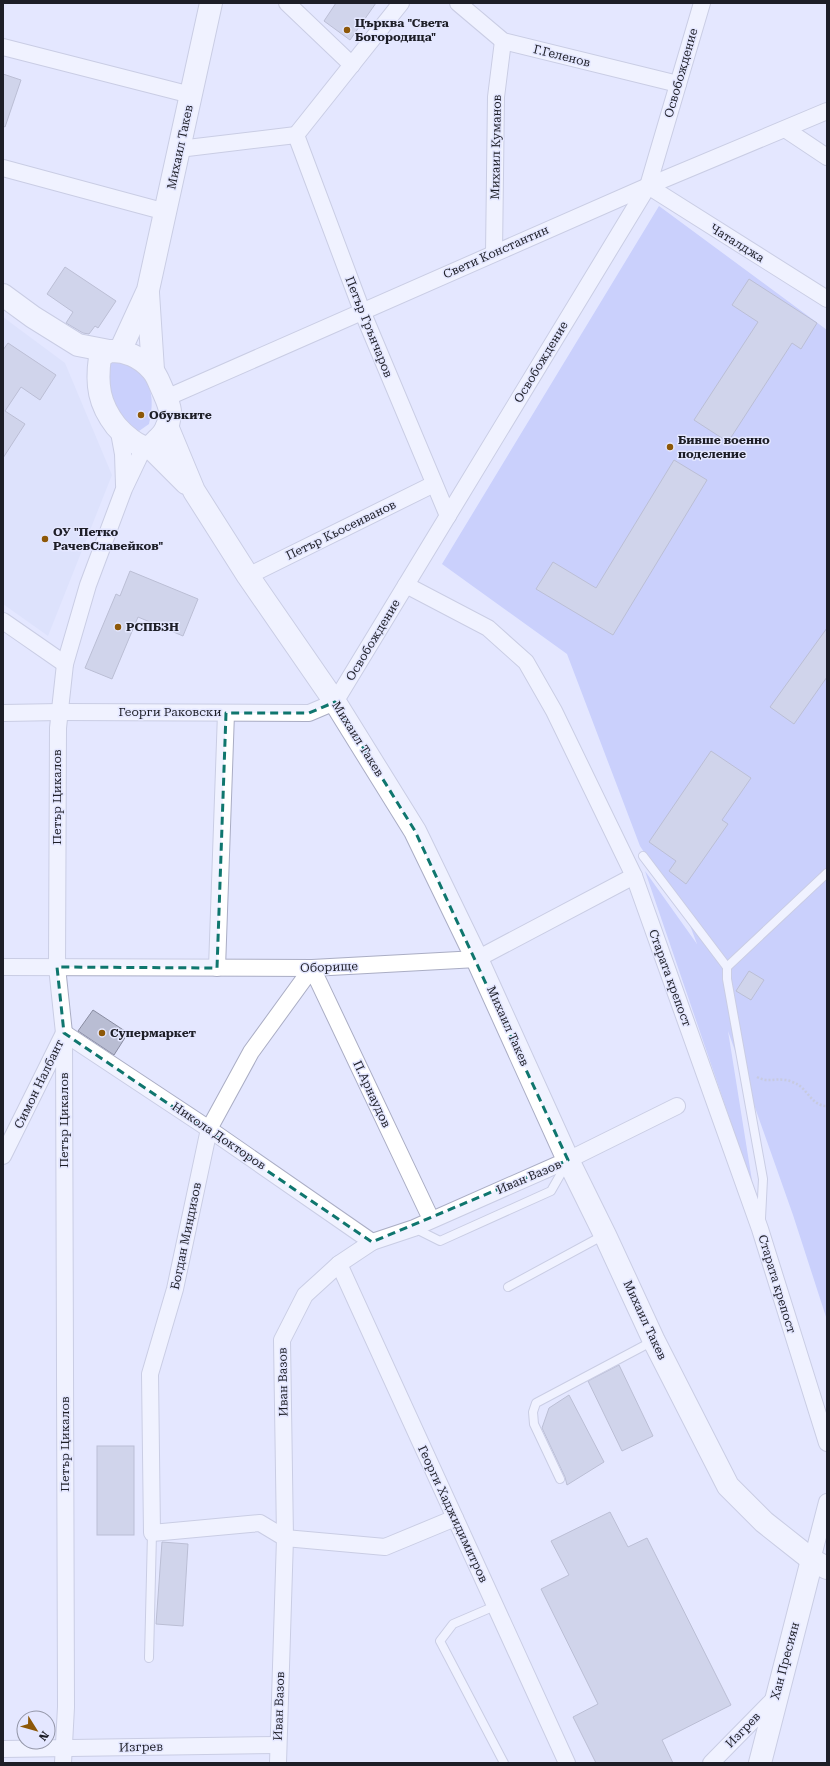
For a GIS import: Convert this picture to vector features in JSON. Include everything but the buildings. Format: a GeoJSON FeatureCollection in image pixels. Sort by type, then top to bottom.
{"type":"FeatureCollection","features":[{"type":"Feature","properties":{"kind":"main road","name":"Михаил Такев"},"geometry":{"type":"LineString","coordinates":[[114,351],[148,290],[210,3]]}},
{"type":"Feature","properties":{"kind":"main road","name":"Михаил Такев"},"geometry":{"type":"LineString","coordinates":[[148,290],[153,370]]}},
{"type":"Feature","properties":{"kind":"main road"},"geometry":{"type":"LineString","coordinates":[[3,295],[33,317],[78,345],[114,351],[137,357],[153,370],[166,398],[170,413],[163,435],[147,447],[131,440],[118,427],[106,411],[99,392],[97,375],[100,357],[114,351]]}},
{"type":"Feature","properties":{"kind":"main road"},"geometry":{"type":"LineString","coordinates":[[78,345],[97,375]]}},
{"type":"Feature","properties":{"kind":"main road","name":"Михаил Такев"},"geometry":{"type":"LineString","coordinates":[[167,426],[194,491],[248,576],[336,702],[415,831],[477,959],[568,1160],[605,1235],[654,1341],[728,1486],[764,1522],[819,1564]]}},
{"type":"Feature","properties":{"kind":"main road","name":"Михаил Такев"},"geometry":{"type":"LineString","coordinates":[[147,447],[194,491]]}},
{"type":"Feature","properties":{"kind":"main road","name":"Хан Пресиян"},"geometry":{"type":"LineString","coordinates":[[760,1763],[776,1697],[819,1564]]}},
{"type":"Feature","properties":{"kind":"street"},"geometry":{"type":"LineString","coordinates":[[288,3],[352,65]]}},
{"type":"Feature","properties":{"kind":"street"},"geometry":{"type":"LineString","coordinates":[[179,149],[296,135],[401,3]]}},
{"type":"Feature","properties":{"kind":"street","name":"Г.Геленов"},"geometry":{"type":"LineString","coordinates":[[458,3],[503,41],[678,84]]}},
{"type":"Feature","properties":{"kind":"street","name":"Освобождение"},"geometry":{"type":"LineString","coordinates":[[336,702],[648,186],[702,3]]}},
{"type":"Feature","properties":{"kind":"street","name":"Михаил Куманов"},"geometry":{"type":"LineString","coordinates":[[494,253],[496,97],[503,41]]}},
{"type":"Feature","properties":{"kind":"street"},"geometry":{"type":"LineString","coordinates":[[3,47],[191,95]]}},
{"type":"Feature","properties":{"kind":"street","name":"Свети Константин"},"geometry":{"type":"LineString","coordinates":[[166,398],[648,186],[827,111]]}},
{"type":"Feature","properties":{"kind":"street"},"geometry":{"type":"LineString","coordinates":[[785,129],[827,157]]}},
{"type":"Feature","properties":{"kind":"street","name":"Петър Грънчаров"},"geometry":{"type":"LineString","coordinates":[[296,135],[362,311],[448,516]]}},
{"type":"Feature","properties":{"kind":"street"},"geometry":{"type":"LineString","coordinates":[[3,168],[166,212]]}},
{"type":"Feature","properties":{"kind":"street","name":"Чаталджа"},"geometry":{"type":"LineString","coordinates":[[648,186],[827,299]]}},
{"type":"Feature","properties":{"kind":"street","name":"Петър Цикалов"},"geometry":{"type":"LineString","coordinates":[[118,427],[124,454],[124,488]]}},
{"type":"Feature","properties":{"kind":"street","name":"Петър Цикалов"},"geometry":{"type":"LineString","coordinates":[[64,1756],[66,1691],[64,1033],[56,967],[58,728],[65,664],[88,585],[124,488],[147,447]]}},
{"type":"Feature","properties":{"kind":"street","name":"Петър Кьосеиванов"},"geometry":{"type":"LineString","coordinates":[[248,576],[434,484]]}},
{"type":"Feature","properties":{"kind":"street","name":"Старата крепост"},"geometry":{"type":"LineString","coordinates":[[406,586],[488,628],[526,662],[554,711],[634,876],[760,1229],[827,1443]]}},
{"type":"Feature","properties":{"kind":"street"},"geometry":{"type":"LineString","coordinates":[[3,621],[65,664]]}},
{"type":"Feature","properties":{"kind":"street","name":"Георги Раковски"},"geometry":{"type":"LineString","coordinates":[[3,713],[309,713],[336,702]]}},
{"type":"Feature","properties":{"kind":"street"},"geometry":{"type":"LineString","coordinates":[[217,968],[226,712]]}},
{"type":"Feature","properties":{"kind":"street","name":"Оборище"},"geometry":{"type":"LineString","coordinates":[[3,967],[312,968],[477,959],[634,876]]}},
{"type":"Feature","properties":{"kind":"street","name":"Богдан Миндизов"},"geometry":{"type":"LineString","coordinates":[[152,1532],[150,1374],[175,1289],[209,1129],[251,1052],[312,968]]}},
{"type":"Feature","properties":{"kind":"street","name":"П.Арнаудов"},"geometry":{"type":"LineString","coordinates":[[312,968],[431,1220]]}},
{"type":"Feature","properties":{"kind":"street","name":"Никола Докторов"},"geometry":{"type":"LineString","coordinates":[[64,1033],[209,1129],[372,1242]]}},
{"type":"Feature","properties":{"kind":"street","name":"Симон Налбант"},"geometry":{"type":"LineString","coordinates":[[3,1156],[64,1033]]}},
{"type":"Feature","properties":{"kind":"street","name":"Иван Вазов"},"geometry":{"type":"LineString","coordinates":[[278,1763],[285,1538],[282,1340],[305,1295],[339,1264],[372,1242],[414,1228],[568,1160],[677,1106]]}},
{"type":"Feature","properties":{"kind":"street","name":"Георги Хаджидимитров"},"geometry":{"type":"LineString","coordinates":[[339,1264],[567,1763]]}},
{"type":"Feature","properties":{"kind":"street"},"geometry":{"type":"LineString","coordinates":[[819,1564],[827,1502]]}},
{"type":"Feature","properties":{"kind":"street"},"geometry":{"type":"LineString","coordinates":[[152,1532],[260,1522],[285,1538],[385,1547],[455,1518]]}},
{"type":"Feature","properties":{"kind":"street","name":"Изгрев"},"geometry":{"type":"LineString","coordinates":[[711,1763],[776,1697]]}},
{"type":"Feature","properties":{"kind":"street","name":"Изгрев"},"geometry":{"type":"LineString","coordinates":[[3,1750],[64,1756],[278,1745]]}},
{"type":"Feature","properties":{"kind":"lane"},"geometry":{"type":"LineString","coordinates":[[643,856],[727,967],[728,983],[763,1179],[760,1229]]}},
{"type":"Feature","properties":{"kind":"lane"},"geometry":{"type":"LineString","coordinates":[[727,967],[827,873]]}},
{"type":"Feature","properties":{"kind":"lane"},"geometry":{"type":"LineString","coordinates":[[414,1228],[440,1241],[551,1191],[568,1160]]}},
{"type":"Feature","properties":{"kind":"lane"},"geometry":{"type":"LineString","coordinates":[[508,1287],[605,1235]]}},
{"type":"Feature","properties":{"kind":"lane"},"geometry":{"type":"LineString","coordinates":[[560,1479],[534,1424],[533,1412],[536,1403],[654,1341]]}},
{"type":"Feature","properties":{"kind":"lane"},"geometry":{"type":"LineString","coordinates":[[149,1658],[152,1532]]}},
{"type":"Feature","properties":{"kind":"lane"},"geometry":{"type":"LineString","coordinates":[[495,1606],[453,1624],[440,1641],[504,1763]]}},
{"type":"Feature","properties":{"kind":"path"},"geometry":{"type":"LineString","coordinates":[[755,1075],[770,1081],[786,1080],[799,1085],[812,1100],[824,1107],[827,1106]]}},
{"type":"Feature","properties":{"kind":"highlighted area"},"geometry":{"type":"Polygon","coordinates":[[[335,702],[415,831],[568,1160],[372,1242],[64,1033],[57,967],[217,968],[226,713],[309,713],[335,702]]]}},
{"type":"Feature","properties":{"kind":"shaded area","name":"Бивше военно поделение"},"geometry":{"type":"Polygon","coordinates":[[[659,206],[827,330],[827,1320],[793,1215],[728,1031],[753,1187],[645,871],[697,944],[688,920],[640,846],[567,654],[442,564],[659,206]]]}},
{"type":"Feature","properties":{"kind":"shaded area","name":"ОУ \"Петко РачевСлавейков\""},"geometry":{"type":"Polygon","coordinates":[[[3,317],[65,363],[112,475],[48,636],[3,604],[3,317]]]}},
{"type":"Feature","properties":{"kind":"shaded area"},"geometry":{"type":"Polygon","coordinates":[[[109,359],[136,362],[148,385],[152,406],[151,414],[149,424],[139,431],[130,427],[110,402],[109,359]]]}},
{"type":"Feature","properties":{"kind":"place","name":"Църква \"Света Богородица\""},"geometry":{"type":"Point","coordinates":[347,30]}},
{"type":"Feature","properties":{"kind":"place","name":"Обувките"},"geometry":{"type":"Point","coordinates":[141,415]}},
{"type":"Feature","properties":{"kind":"place","name":"Бивше военно поделение"},"geometry":{"type":"Point","coordinates":[670,447]}},
{"type":"Feature","properties":{"kind":"place","name":"ОУ \"Петко РачевСлавейков\""},"geometry":{"type":"Point","coordinates":[45,539]}},
{"type":"Feature","properties":{"kind":"place","name":"РСПБЗН"},"geometry":{"type":"Point","coordinates":[118,627]}},
{"type":"Feature","properties":{"kind":"place","name":"Супермаркет"},"geometry":{"type":"Point","coordinates":[102,1033]}}]}
